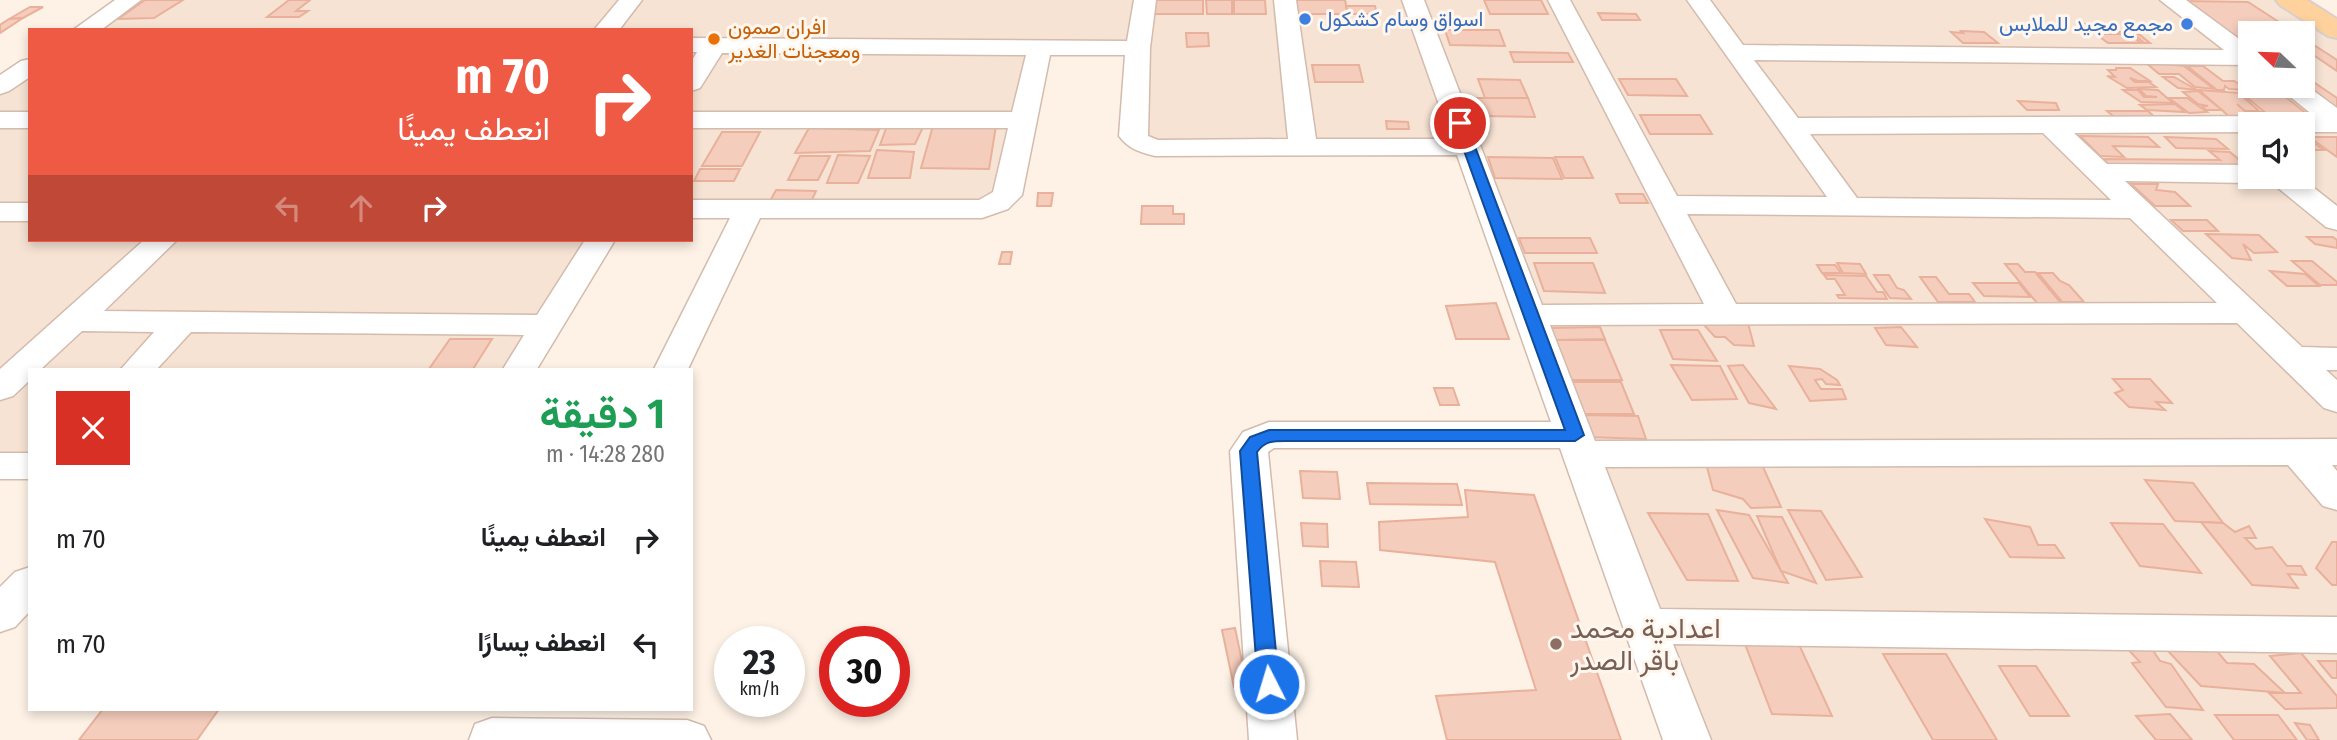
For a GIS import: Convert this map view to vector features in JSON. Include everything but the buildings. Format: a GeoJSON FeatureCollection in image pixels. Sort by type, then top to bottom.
{"type":"FeatureCollection","features":[{"type":"Feature","properties":{"kind":"main road"},"geometry":{"type":"LineString","coordinates":[[2289,0],[2337,30]]}},
{"type":"Feature","properties":{"kind":"main road"},"geometry":{"type":"LineString","coordinates":[[2314,0],[2337,14]]}},
{"type":"Feature","properties":{"kind":"street"},"geometry":{"type":"LineString","coordinates":[[88,28],[130,0]]}},
{"type":"Feature","properties":{"kind":"street"},"geometry":{"type":"LineString","coordinates":[[608,28],[631,0]]}},
{"type":"Feature","properties":{"kind":"street"},"geometry":{"type":"LineString","coordinates":[[1145,0],[1138,48],[1133,136],[1138,142],[1155,148],[1469,147]]}},
{"type":"Feature","properties":{"kind":"street"},"geometry":{"type":"LineString","coordinates":[[1284,0],[1303,149]]}},
{"type":"Feature","properties":{"kind":"street"},"geometry":{"type":"LineString","coordinates":[[1413,0],[1687,740]]}},
{"type":"Feature","properties":{"kind":"street"},"geometry":{"type":"LineString","coordinates":[[1559,0],[1725,314]]}},
{"type":"Feature","properties":{"kind":"street"},"geometry":{"type":"LineString","coordinates":[[1698,0],[1849,206]]}},
{"type":"Feature","properties":{"kind":"street"},"geometry":{"type":"LineString","coordinates":[[2171,0],[2238,49]]}},
{"type":"Feature","properties":{"kind":"street"},"geometry":{"type":"LineString","coordinates":[[693,77],[703,45],[1138,48]]}},
{"type":"Feature","properties":{"kind":"street"},"geometry":{"type":"LineString","coordinates":[[693,209],[982,209],[998,203],[1007,195],[1040,46]]}},
{"type":"Feature","properties":{"kind":"street"},"geometry":{"type":"LineString","coordinates":[[1738,52],[2238,58]]}},
{"type":"Feature","properties":{"kind":"street"},"geometry":{"type":"LineString","coordinates":[[0,86],[28,67]]}},
{"type":"Feature","properties":{"kind":"street"},"geometry":{"type":"LineString","coordinates":[[2306,98],[2337,122]]}},
{"type":"Feature","properties":{"kind":"street"},"geometry":{"type":"LineString","coordinates":[[0,120],[28,120]]}},
{"type":"Feature","properties":{"kind":"street"},"geometry":{"type":"LineString","coordinates":[[693,120],[1022,120]]}},
{"type":"Feature","properties":{"kind":"street"},"geometry":{"type":"LineString","coordinates":[[1791,126],[2337,122]]}},
{"type":"Feature","properties":{"kind":"street"},"geometry":{"type":"LineString","coordinates":[[2049,124],[2337,400]]}},
{"type":"Feature","properties":{"kind":"street"},"geometry":{"type":"LineString","coordinates":[[2216,124],[2238,142]]}},
{"type":"Feature","properties":{"kind":"street"},"geometry":{"type":"LineString","coordinates":[[2099,172],[2238,174]]}},
{"type":"Feature","properties":{"kind":"street"},"geometry":{"type":"LineString","coordinates":[[2297,189],[2337,221]]}},
{"type":"Feature","properties":{"kind":"street"},"geometry":{"type":"LineString","coordinates":[[1667,205],[2138,209]]}},
{"type":"Feature","properties":{"kind":"street"},"geometry":{"type":"LineString","coordinates":[[671,368],[749,209]]}},
{"type":"Feature","properties":{"kind":"street"},"geometry":{"type":"LineString","coordinates":[[0,212],[28,212]]}},
{"type":"Feature","properties":{"kind":"street"},"geometry":{"type":"LineString","coordinates":[[0,388],[160,242]]}},
{"type":"Feature","properties":{"kind":"street"},"geometry":{"type":"LineString","coordinates":[[521,368],[599,242]]}},
{"type":"Feature","properties":{"kind":"street"},"geometry":{"type":"LineString","coordinates":[[1531,315],[2246,313]]}},
{"type":"Feature","properties":{"kind":"street"},"geometry":{"type":"LineString","coordinates":[[73,321],[548,325]]}},
{"type":"Feature","properties":{"kind":"street"},"geometry":{"type":"LineString","coordinates":[[139,368],[182,322]]}},
{"type":"Feature","properties":{"kind":"street"},"geometry":{"type":"LineString","coordinates":[[2293,358],[2337,359]]}},
{"type":"Feature","properties":{"kind":"street"},"geometry":{"type":"LineString","coordinates":[[1273,740],[1249,451],[1256,441],[1269,435],[1579,444],[2337,452]]}},
{"type":"Feature","properties":{"kind":"street"},"geometry":{"type":"LineString","coordinates":[[2298,452],[2337,496]]}},
{"type":"Feature","properties":{"kind":"street"},"geometry":{"type":"LineString","coordinates":[[0,466],[28,466]]}},
{"type":"Feature","properties":{"kind":"street"},"geometry":{"type":"LineString","coordinates":[[0,615],[28,585]]}},
{"type":"Feature","properties":{"kind":"street"},"geometry":{"type":"LineString","coordinates":[[1645,626],[2337,635]]}},
{"type":"Feature","properties":{"kind":"street"},"geometry":{"type":"LineString","coordinates":[[497,729],[687,740]]}},
{"type":"Feature","properties":{"kind":"shaded area"},"geometry":{"type":"Polygon","coordinates":[[[129,0],[2289,0],[2337,30],[2337,740],[1687,740],[1469,147],[1138,142],[1138,48],[1040,46],[998,203],[693,208],[693,28],[87,28],[129,0]]]}},
{"type":"Feature","properties":{"kind":"shaded area"},"geometry":{"type":"Polygon","coordinates":[[[28,67],[28,242],[599,242],[520,368],[28,368],[28,466],[0,466],[0,86],[28,67]]]}},
{"type":"Feature","properties":{"kind":"place","name":"اسواق وسام كشكول"},"geometry":{"type":"Point","coordinates":[1305,19]}},
{"type":"Feature","properties":{"kind":"place","name":"مجمع مجيد للملابس"},"geometry":{"type":"Point","coordinates":[2187,24]}},
{"type":"Feature","properties":{"kind":"place","name":"افران صمون ومعجنات الغدير"},"geometry":{"type":"Point","coordinates":[714,39]}},
{"type":"Feature","properties":{"kind":"place","name":"اعدادية محمد باقر الصدر"},"geometry":{"type":"Point","coordinates":[1556,644]}},
{"type":"Feature","properties":{"kind":"route"},"geometry":{"type":"LineString","coordinates":[[1269,684],[1249,451],[1256,441],[1269,435],[1575,435],[1460,123]]}}]}
